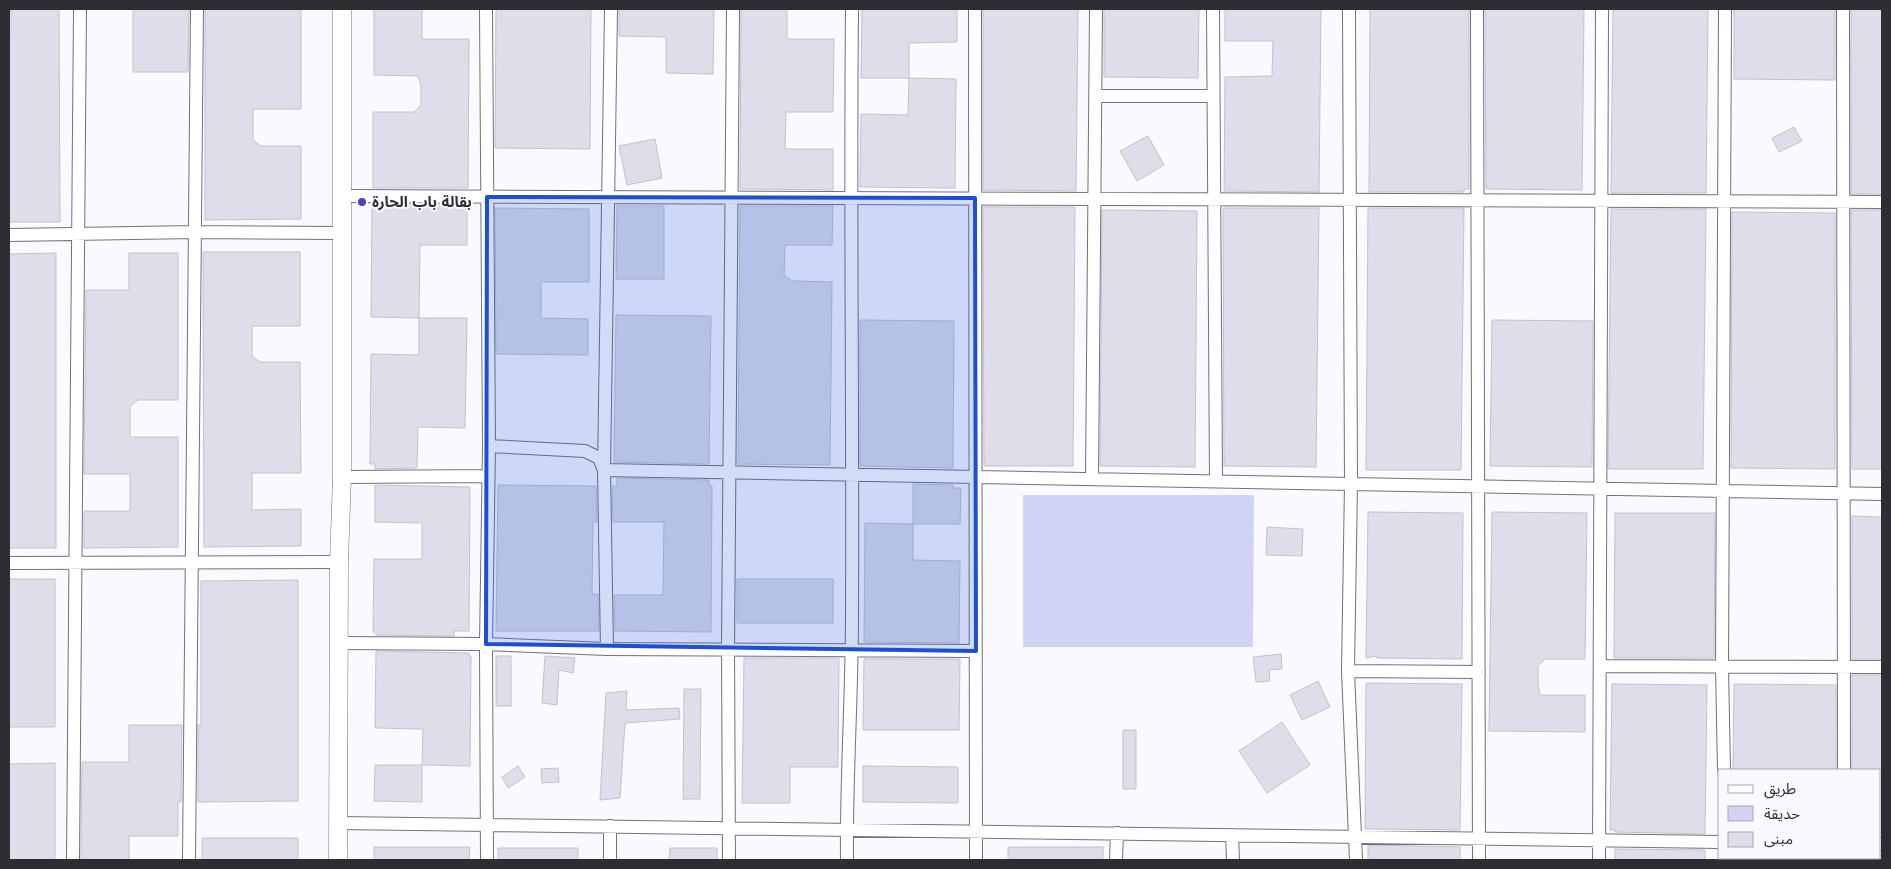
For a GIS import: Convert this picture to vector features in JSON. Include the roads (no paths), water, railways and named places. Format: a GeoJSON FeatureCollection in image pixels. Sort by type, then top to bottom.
{"type":"FeatureCollection","features":[{"type":"Feature","properties":{"kind":"street"},"geometry":{"type":"LineString","coordinates":[[72,860],[80,9]]}},
{"type":"Feature","properties":{"kind":"street"},"geometry":{"type":"LineString","coordinates":[[189,860],[197,9]]}},
{"type":"Feature","properties":{"kind":"street"},"geometry":{"type":"LineString","coordinates":[[338,860],[338,643],[342,477],[342,9]]}},
{"type":"Feature","properties":{"kind":"street"},"geometry":{"type":"LineString","coordinates":[[486,9],[489,446],[486,644],[486,860]]}},
{"type":"Feature","properties":{"kind":"street"},"geometry":{"type":"LineString","coordinates":[[608,648],[604,470],[611,9]]}},
{"type":"Feature","properties":{"kind":"street"},"geometry":{"type":"LineString","coordinates":[[729,860],[728,649],[733,9]]}},
{"type":"Feature","properties":{"kind":"street"},"geometry":{"type":"LineString","coordinates":[[847,860],[846,830],[852,649],[853,474],[850,198],[852,9]]}},
{"type":"Feature","properties":{"kind":"street"},"geometry":{"type":"LineString","coordinates":[[975,9],[976,860]]}},
{"type":"Feature","properties":{"kind":"street"},"geometry":{"type":"LineString","coordinates":[[1092,479],[1096,9]]}},
{"type":"Feature","properties":{"kind":"street"},"geometry":{"type":"LineString","coordinates":[[1213,9],[1216,481]]}},
{"type":"Feature","properties":{"kind":"street"},"geometry":{"type":"LineString","coordinates":[[1349,9],[1351,484],[1348,671],[1356,860]]}},
{"type":"Feature","properties":{"kind":"street"},"geometry":{"type":"LineString","coordinates":[[1477,9],[1479,860]]}},
{"type":"Feature","properties":{"kind":"street"},"geometry":{"type":"LineString","coordinates":[[1600,860],[1602,9]]}},
{"type":"Feature","properties":{"kind":"street"},"geometry":{"type":"LineString","coordinates":[[1724,769],[1722,668],[1725,9]]}},
{"type":"Feature","properties":{"kind":"street"},"geometry":{"type":"LineString","coordinates":[[1843,9],[1844,769]]}},
{"type":"Feature","properties":{"kind":"street"},"geometry":{"type":"LineString","coordinates":[[1095,96],[1213,96]]}},
{"type":"Feature","properties":{"kind":"street"},"geometry":{"type":"LineString","coordinates":[[341,196],[1882,202]]}},
{"type":"Feature","properties":{"kind":"street"},"geometry":{"type":"LineString","coordinates":[[9,236],[195,232],[341,233]]}},
{"type":"Feature","properties":{"kind":"street"},"geometry":{"type":"LineString","coordinates":[[489,446],[585,451],[599,458],[604,470]]}},
{"type":"Feature","properties":{"kind":"street"},"geometry":{"type":"LineString","coordinates":[[604,470],[1882,494]]}},
{"type":"Feature","properties":{"kind":"street"},"geometry":{"type":"LineString","coordinates":[[342,477],[488,476]]}},
{"type":"Feature","properties":{"kind":"street"},"geometry":{"type":"LineString","coordinates":[[9,564],[339,562]]}},
{"type":"Feature","properties":{"kind":"street"},"geometry":{"type":"LineString","coordinates":[[338,643],[486,644],[608,648],[976,651]]}},
{"type":"Feature","properties":{"kind":"street"},"geometry":{"type":"LineString","coordinates":[[1600,666],[1882,668]]}},
{"type":"Feature","properties":{"kind":"street"},"geometry":{"type":"LineString","coordinates":[[1348,671],[1479,672]]}},
{"type":"Feature","properties":{"kind":"street"},"geometry":{"type":"LineString","coordinates":[[338,822],[1718,842]]}},
{"type":"Feature","properties":{"kind":"street"},"geometry":{"type":"LineString","coordinates":[[610,826],[610,860]]}},
{"type":"Feature","properties":{"kind":"street"},"geometry":{"type":"LineString","coordinates":[[1116,860],[1117,833]]}},
{"type":"Feature","properties":{"kind":"street"},"geometry":{"type":"LineString","coordinates":[[1232,835],[1232,860]]}},
{"type":"Feature","properties":{"kind":"place","name":"بقالة باب الحارة"},"geometry":{"type":"Point","coordinates":[362,202]}}]}
